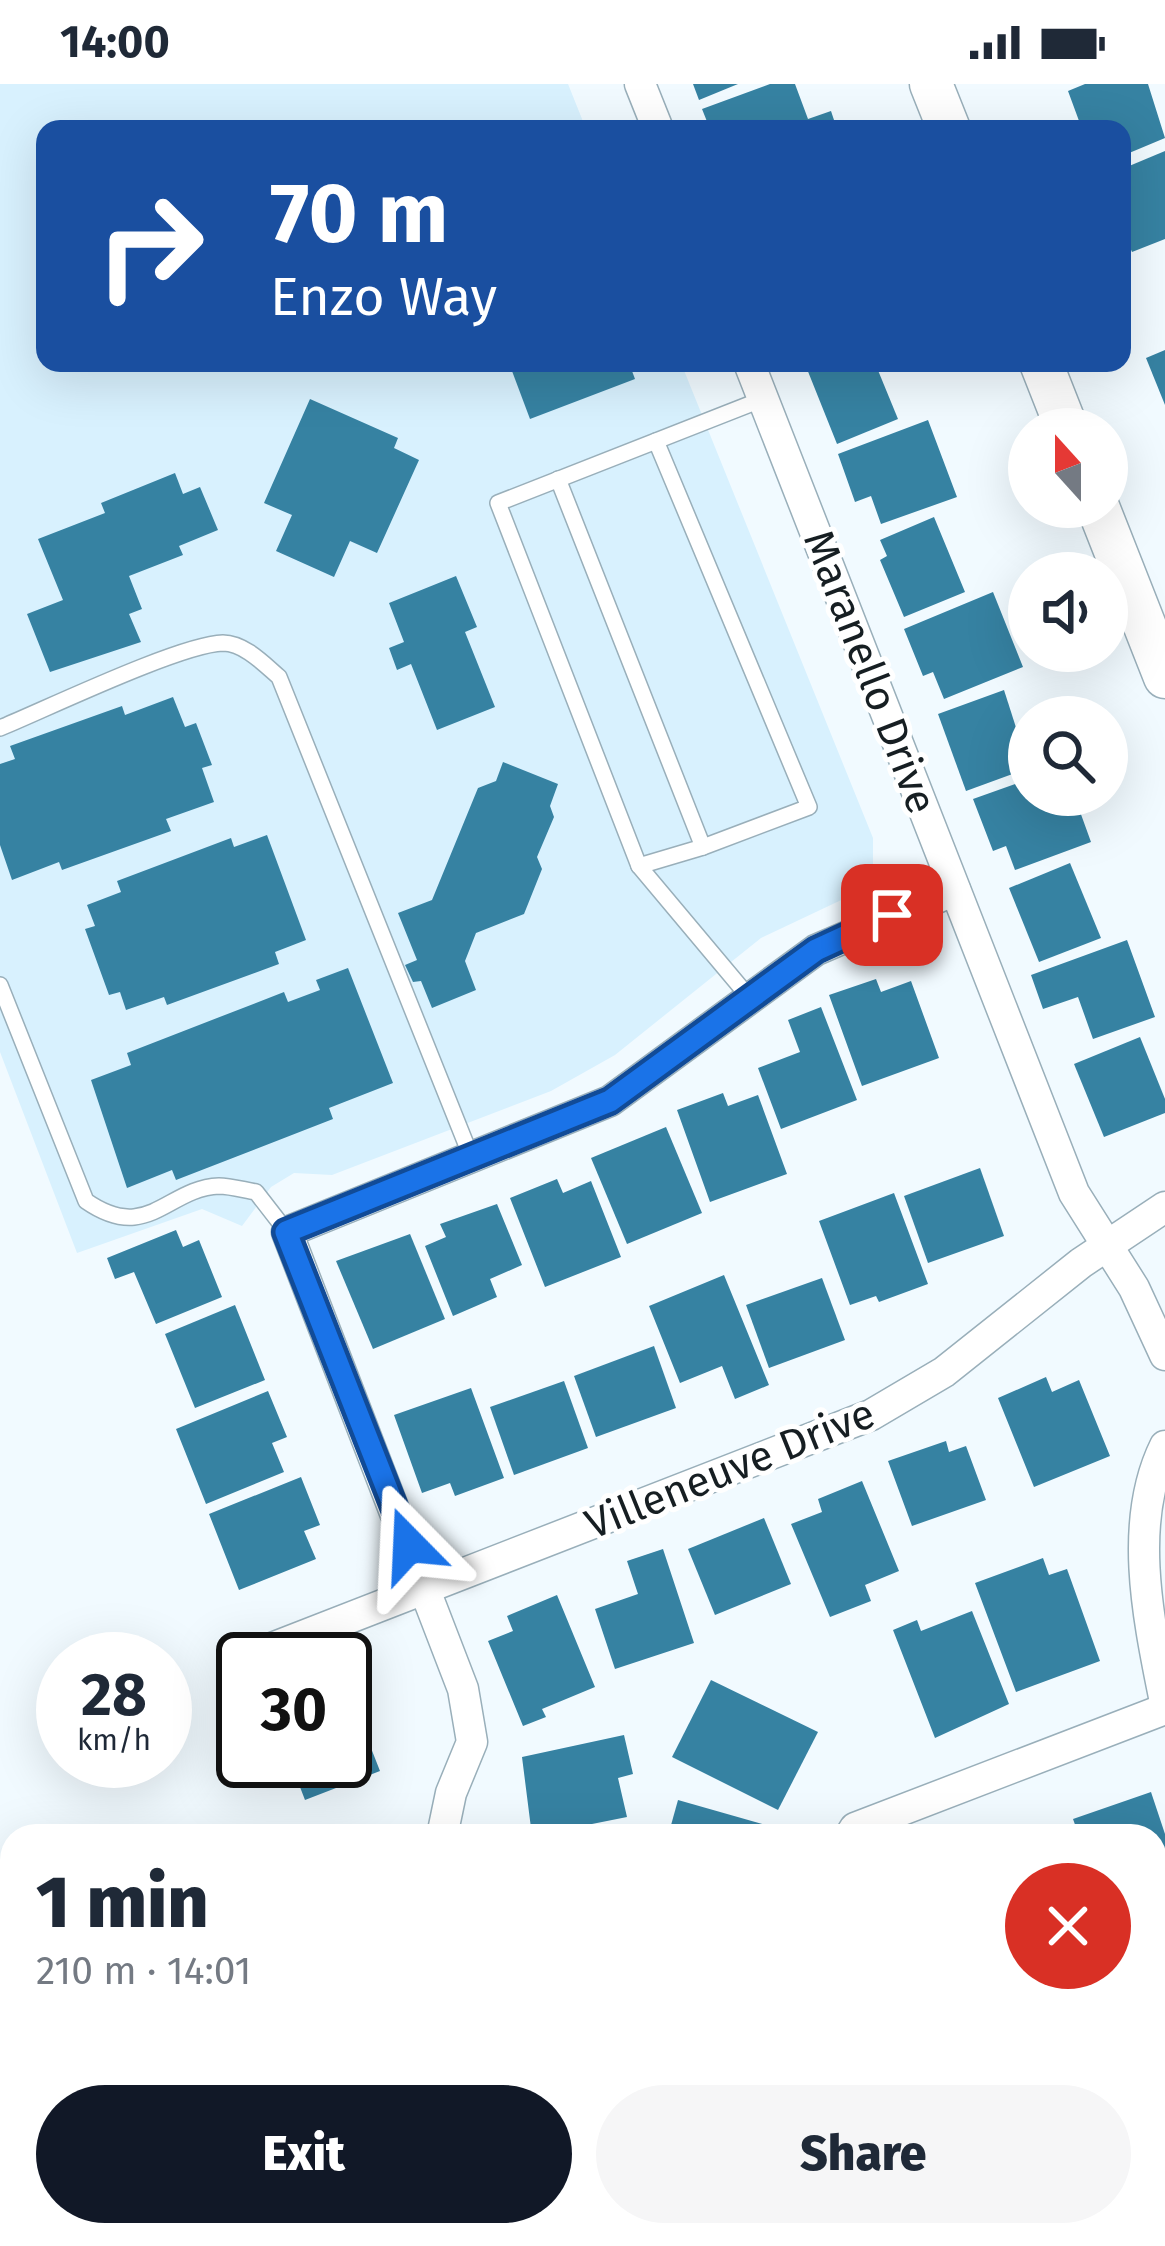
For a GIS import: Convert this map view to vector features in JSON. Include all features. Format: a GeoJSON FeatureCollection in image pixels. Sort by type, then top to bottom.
{"type":"FeatureCollection","features":[{"type":"Feature","properties":{"kind":"main road"},"geometry":{"type":"LineString","coordinates":[[931,84],[945,120]]}},
{"type":"Feature","properties":{"kind":"main road"},"geometry":{"type":"LineString","coordinates":[[1045,372],[1059,408]]}},
{"type":"Feature","properties":{"kind":"main road"},"geometry":{"type":"LineString","coordinates":[[1106,528],[1165,677]]}},
{"type":"Feature","properties":{"kind":"street"},"geometry":{"type":"LineString","coordinates":[[640,84],[654,120]]}},
{"type":"Feature","properties":{"kind":"street","name":"Maranello Drive"},"geometry":{"type":"LineString","coordinates":[[752,372],[1074,1192],[1153,1322],[1165,1355]]}},
{"type":"Feature","properties":{"kind":"street"},"geometry":{"type":"LineString","coordinates":[[445,1824],[451,1793],[472,1742],[463,1689],[286,1232],[610,1101],[653,1074],[748,997],[816,950],[955,890]]}},
{"type":"Feature","properties":{"kind":"street","name":"Villeneuve Drive"},"geometry":{"type":"LineString","coordinates":[[314,1632],[871,1415],[944,1372],[1106,1245],[1165,1208]]}},
{"type":"Feature","properties":{"kind":"street"},"geometry":{"type":"LineString","coordinates":[[865,1824],[1165,1706],[1144,1596],[1153,1472],[1165,1446]]}},
{"type":"Feature","properties":{"kind":"lane"},"geometry":{"type":"LineString","coordinates":[[748,997],[639,866],[498,503],[763,399]]}},
{"type":"Feature","properties":{"kind":"lane"},"geometry":{"type":"LineString","coordinates":[[639,866],[809,807],[656,441]]}},
{"type":"Feature","properties":{"kind":"lane"},"geometry":{"type":"LineString","coordinates":[[558,479],[703,847]]}},
{"type":"Feature","properties":{"kind":"lane"},"geometry":{"type":"LineString","coordinates":[[0,728],[225,642],[251,653],[278,677],[472,1159]]}},
{"type":"Feature","properties":{"kind":"lane"},"geometry":{"type":"LineString","coordinates":[[0,985],[86,1201],[106,1215],[140,1217],[215,1186],[256,1192],[286,1232]]}},
{"type":"Feature","properties":{"kind":"shaded area"},"geometry":{"type":"Polygon","coordinates":[[[0,84],[568,84],[582,120],[36,120],[36,372],[685,372],[873,838],[873,871],[854,894],[761,938],[615,1055],[551,1091],[332,1175],[294,1173],[271,1187],[242,1226],[202,1209],[77,1253],[0,1052],[0,84]]]}},
{"type":"Feature","properties":{"kind":"building"},"geometry":{"type":"Polygon","coordinates":[[[693,84],[738,84],[699,100],[693,84]]]}},
{"type":"Feature","properties":{"kind":"building"},"geometry":{"type":"Polygon","coordinates":[[[770,84],[795,84],[808,119],[831,111],[834,120],[706,120],[702,109],[770,84]]]}},
{"type":"Feature","properties":{"kind":"building"},"geometry":{"type":"Polygon","coordinates":[[[1085,84],[1148,84],[1165,138],[1131,152],[1131,120],[1079,120],[1068,91],[1085,84]]]}},
{"type":"Feature","properties":{"kind":"building"},"geometry":{"type":"Polygon","coordinates":[[[1165,151],[1165,239],[1132,252],[1131,250],[1131,165],[1165,151]]]}},
{"type":"Feature","properties":{"kind":"building"},"geometry":{"type":"Polygon","coordinates":[[[1165,350],[1165,405],[1146,358],[1165,350]]]}},
{"type":"Feature","properties":{"kind":"building"},"geometry":{"type":"Polygon","coordinates":[[[512,372],[632,372],[635,379],[530,419],[512,372]]]}},
{"type":"Feature","properties":{"kind":"building"},"geometry":{"type":"Polygon","coordinates":[[[808,372],[879,372],[898,419],[837,444],[808,372]]]}},
{"type":"Feature","properties":{"kind":"building"},"geometry":{"type":"Polygon","coordinates":[[[310,399],[398,438],[394,448],[419,460],[377,553],[350,541],[334,577],[276,551],[292,515],[264,503],[310,399]]]}},
{"type":"Feature","properties":{"kind":"building"},"geometry":{"type":"Polygon","coordinates":[[[928,420],[957,497],[881,524],[871,496],[855,502],[838,454],[928,420]]]}},
{"type":"Feature","properties":{"kind":"building"},"geometry":{"type":"Polygon","coordinates":[[[175,473],[183,494],[200,487],[218,530],[179,546],[183,555],[129,576],[142,609],[129,614],[141,642],[50,672],[27,614],[63,600],[38,539],[105,513],[101,503],[175,473]]]}},
{"type":"Feature","properties":{"kind":"building"},"geometry":{"type":"Polygon","coordinates":[[[934,517],[965,592],[904,617],[880,560],[887,556],[880,540],[934,517]]]}},
{"type":"Feature","properties":{"kind":"building"},"geometry":{"type":"Polygon","coordinates":[[[456,576],[477,627],[465,632],[495,707],[437,730],[411,664],[397,670],[389,648],[404,642],[389,603],[456,576]]]}},
{"type":"Feature","properties":{"kind":"building"},"geometry":{"type":"Polygon","coordinates":[[[993,592],[1008,630],[1011,672],[944,699],[933,672],[923,676],[904,629],[993,592]]]}},
{"type":"Feature","properties":{"kind":"building"},"geometry":{"type":"Polygon","coordinates":[[[1004,690],[1008,776],[966,791],[938,714],[1004,690]]]}},
{"type":"Feature","properties":{"kind":"building"},"geometry":{"type":"Polygon","coordinates":[[[173,697],[185,727],[196,723],[212,765],[202,768],[214,802],[166,819],[171,831],[62,870],[59,862],[12,880],[0,845],[0,764],[15,759],[10,746],[122,706],[125,715],[173,697]]]}},
{"type":"Feature","properties":{"kind":"building"},"geometry":{"type":"Polygon","coordinates":[[[503,762],[558,784],[550,806],[554,817],[537,857],[542,869],[524,914],[476,933],[465,961],[476,990],[432,1008],[421,981],[413,982],[405,965],[417,960],[398,913],[432,900],[478,788],[496,781],[503,762]]]}},
{"type":"Feature","properties":{"kind":"building"},"geometry":{"type":"Polygon","coordinates":[[[1008,786],[1008,816],[1082,816],[1091,842],[1015,870],[1006,846],[993,851],[973,799],[1008,786]]]}},
{"type":"Feature","properties":{"kind":"building"},"geometry":{"type":"Polygon","coordinates":[[[267,835],[306,940],[275,952],[279,964],[167,1005],[164,997],[126,1010],[120,992],[109,995],[85,929],[95,926],[87,905],[121,892],[117,881],[231,838],[234,847],[267,835]]]}},
{"type":"Feature","properties":{"kind":"building"},"geometry":{"type":"Polygon","coordinates":[[[1070,863],[1101,938],[1039,962],[1009,888],[1070,863]]]}},
{"type":"Feature","properties":{"kind":"building"},"geometry":{"type":"Polygon","coordinates":[[[1127,940],[1155,1017],[1093,1039],[1078,997],[1043,1009],[1031,975],[1127,940]]]}},
{"type":"Feature","properties":{"kind":"building"},"geometry":{"type":"Polygon","coordinates":[[[348,968],[393,1083],[329,1108],[333,1119],[176,1180],[172,1170],[127,1188],[91,1080],[131,1065],[127,1053],[284,992],[288,1002],[320,990],[316,980],[348,968]]]}},
{"type":"Feature","properties":{"kind":"building"},"geometry":{"type":"Polygon","coordinates":[[[876,979],[881,992],[911,981],[939,1058],[862,1086],[829,995],[876,979]]]}},
{"type":"Feature","properties":{"kind":"building"},"geometry":{"type":"Polygon","coordinates":[[[821,1007],[857,1100],[781,1129],[758,1068],[800,1052],[788,1020],[821,1007]]]}},
{"type":"Feature","properties":{"kind":"building"},"geometry":{"type":"Polygon","coordinates":[[[1140,1037],[1165,1099],[1165,1113],[1104,1137],[1074,1064],[1140,1037]]]}},
{"type":"Feature","properties":{"kind":"building"},"geometry":{"type":"Polygon","coordinates":[[[723,1093],[728,1106],[758,1095],[787,1174],[710,1202],[677,1110],[723,1093]]]}},
{"type":"Feature","properties":{"kind":"building"},"geometry":{"type":"Polygon","coordinates":[[[666,1127],[702,1213],[627,1244],[591,1158],[666,1127]]]}},
{"type":"Feature","properties":{"kind":"building"},"geometry":{"type":"Polygon","coordinates":[[[980,1168],[1004,1236],[928,1263],[904,1196],[980,1168]]]}},
{"type":"Feature","properties":{"kind":"building"},"geometry":{"type":"Polygon","coordinates":[[[557,1179],[563,1193],[591,1181],[621,1257],[545,1287],[510,1198],[557,1179]]]}},
{"type":"Feature","properties":{"kind":"building"},"geometry":{"type":"Polygon","coordinates":[[[894,1193],[928,1284],[879,1302],[876,1296],[850,1305],[819,1221],[894,1193]]]}},
{"type":"Feature","properties":{"kind":"building"},"geometry":{"type":"Polygon","coordinates":[[[497,1204],[522,1265],[490,1279],[497,1297],[453,1316],[425,1246],[446,1237],[440,1224],[497,1204]]]}},
{"type":"Feature","properties":{"kind":"building"},"geometry":{"type":"Polygon","coordinates":[[[176,1230],[183,1247],[199,1240],[222,1297],[156,1324],[134,1272],[115,1279],[107,1258],[176,1230]]]}},
{"type":"Feature","properties":{"kind":"building"},"geometry":{"type":"Polygon","coordinates":[[[410,1234],[445,1319],[373,1349],[336,1261],[410,1234]]]}},
{"type":"Feature","properties":{"kind":"building"},"geometry":{"type":"Polygon","coordinates":[[[724,1275],[769,1385],[735,1399],[722,1366],[680,1383],[649,1306],[724,1275]]]}},
{"type":"Feature","properties":{"kind":"building"},"geometry":{"type":"Polygon","coordinates":[[[822,1278],[845,1340],[769,1368],[746,1305],[822,1278]]]}},
{"type":"Feature","properties":{"kind":"building"},"geometry":{"type":"Polygon","coordinates":[[[235,1305],[265,1380],[195,1408],[165,1334],[235,1305]]]}},
{"type":"Feature","properties":{"kind":"building"},"geometry":{"type":"Polygon","coordinates":[[[654,1346],[676,1408],[596,1437],[574,1376],[654,1346]]]}},
{"type":"Feature","properties":{"kind":"building"},"geometry":{"type":"Polygon","coordinates":[[[1046,1377],[1052,1392],[1079,1380],[1110,1456],[1034,1487],[998,1398],[1046,1377]]]}},
{"type":"Feature","properties":{"kind":"building"},"geometry":{"type":"Polygon","coordinates":[[[564,1381],[588,1448],[514,1475],[490,1407],[564,1381]]]}},
{"type":"Feature","properties":{"kind":"building"},"geometry":{"type":"Polygon","coordinates":[[[471,1388],[504,1478],[455,1496],[450,1483],[422,1493],[394,1415],[471,1388]]]}},
{"type":"Feature","properties":{"kind":"building"},"geometry":{"type":"Polygon","coordinates":[[[268,1391],[287,1437],[272,1443],[284,1472],[206,1504],[176,1429],[268,1391]]]}},
{"type":"Feature","properties":{"kind":"building"},"geometry":{"type":"Polygon","coordinates":[[[946,1441],[949,1452],[966,1446],[986,1500],[912,1526],[888,1461],[946,1441]]]}},
{"type":"Feature","properties":{"kind":"building"},"geometry":{"type":"Polygon","coordinates":[[[301,1477],[320,1525],[304,1531],[316,1559],[239,1590],[209,1514],[301,1477]]]}},
{"type":"Feature","properties":{"kind":"building"},"geometry":{"type":"Polygon","coordinates":[[[862,1481],[899,1571],[865,1585],[871,1601],[830,1617],[791,1524],[822,1512],[818,1499],[862,1481]]]}},
{"type":"Feature","properties":{"kind":"building"},"geometry":{"type":"Polygon","coordinates":[[[764,1518],[791,1584],[715,1615],[688,1549],[764,1518]]]}},
{"type":"Feature","properties":{"kind":"building"},"geometry":{"type":"Polygon","coordinates":[[[663,1549],[694,1643],[615,1669],[595,1609],[638,1594],[627,1561],[663,1549]]]}},
{"type":"Feature","properties":{"kind":"building"},"geometry":{"type":"Polygon","coordinates":[[[1043,1558],[1049,1575],[1067,1569],[1100,1661],[1016,1692],[975,1583],[1043,1558]]]}},
{"type":"Feature","properties":{"kind":"building"},"geometry":{"type":"Polygon","coordinates":[[[557,1595],[595,1687],[542,1709],[546,1717],[523,1726],[488,1641],[513,1631],[507,1616],[557,1595]]]}},
{"type":"Feature","properties":{"kind":"building"},"geometry":{"type":"Polygon","coordinates":[[[972,1611],[1009,1704],[935,1738],[893,1630],[917,1620],[921,1631],[972,1611]]]}},
{"type":"Feature","properties":{"kind":"building"},"geometry":{"type":"Polygon","coordinates":[[[711,1680],[818,1732],[778,1810],[672,1757],[711,1680]]]}},
{"type":"Feature","properties":{"kind":"building"},"geometry":{"type":"Polygon","coordinates":[[[624,1735],[633,1774],[618,1778],[627,1817],[592,1824],[530,1824],[522,1757],[624,1735]]]}},
{"type":"Feature","properties":{"kind":"building"},"geometry":{"type":"Polygon","coordinates":[[[372,1751],[380,1771],[372,1774],[372,1751]]]}},
{"type":"Feature","properties":{"kind":"building"},"geometry":{"type":"Polygon","coordinates":[[[300,1788],[336,1788],[305,1800],[300,1788]]]}},
{"type":"Feature","properties":{"kind":"building"},"geometry":{"type":"Polygon","coordinates":[[[1151,1792],[1162,1824],[1075,1824],[1073,1819],[1151,1792]]]}},
{"type":"Feature","properties":{"kind":"building"},"geometry":{"type":"Polygon","coordinates":[[[678,1800],[762,1824],[671,1824],[678,1800]]]}},
{"type":"Feature","properties":{"kind":"route"},"geometry":{"type":"LineString","coordinates":[[409,1545],[286,1232],[563,1124],[610,1101],[653,1074],[753,992],[816,950],[892,915]]}}]}
